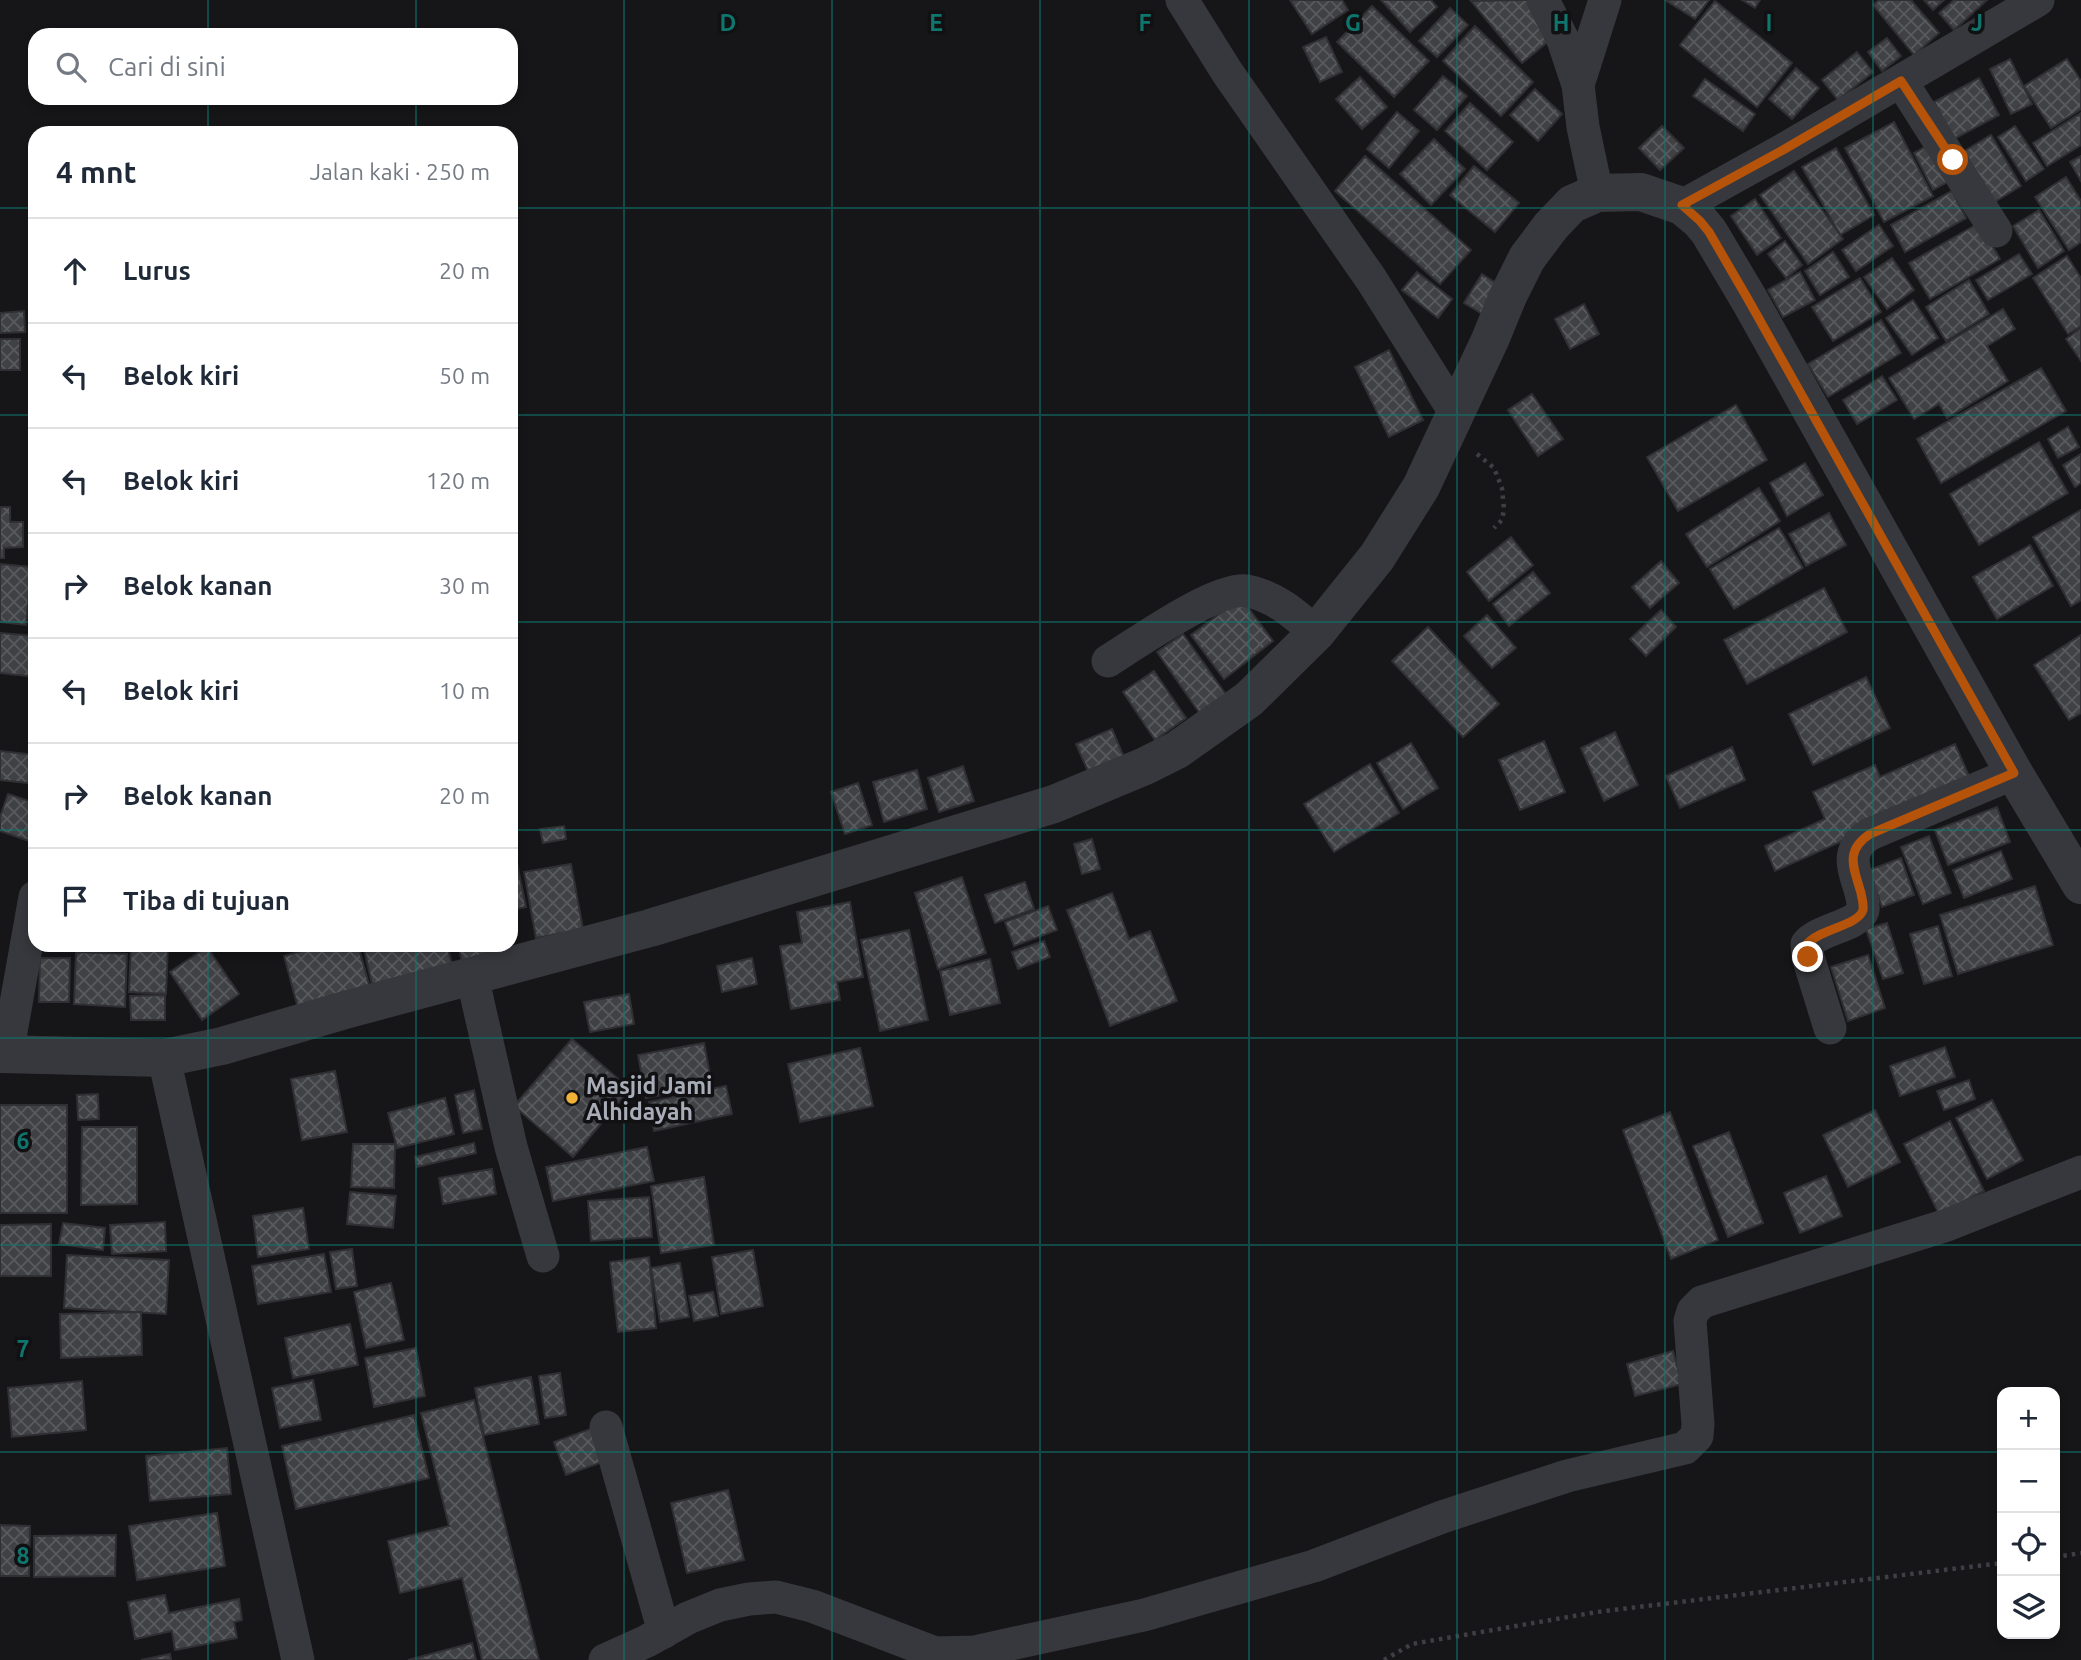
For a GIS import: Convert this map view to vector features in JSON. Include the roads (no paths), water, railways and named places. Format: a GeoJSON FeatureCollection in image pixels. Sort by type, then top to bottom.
{"type":"FeatureCollection","features":[{"type":"Feature","properties":{"kind":"street"},"geometry":{"type":"LineString","coordinates":[[1182,0],[1227,72],[1371,279],[1450,428]]}},
{"type":"Feature","properties":{"kind":"street"},"geometry":{"type":"LineString","coordinates":[[1543,0],[1563,40],[1578,85],[1583,127],[1597,193]]}},
{"type":"Feature","properties":{"kind":"street"},"geometry":{"type":"LineString","coordinates":[[1578,85],[1605,0]]}},
{"type":"Feature","properties":{"kind":"street"},"geometry":{"type":"LineString","coordinates":[[1682,205],[1783,150],[2038,0]]}},
{"type":"Feature","properties":{"kind":"street"},"geometry":{"type":"LineString","coordinates":[[1901,81],[1996,231]]}},
{"type":"Feature","properties":{"kind":"street"},"geometry":{"type":"LineString","coordinates":[[28,932],[4,1054],[164,1058],[222,1046],[650,928],[1054,804],[1145,766],[1188,743],[1249,699],[1316,633],[1377,557],[1421,487],[1527,258],[1572,204],[1597,193],[1641,192],[1682,205],[1709,232],[2014,773],[2081,885]]}},
{"type":"Feature","properties":{"kind":"street"},"geometry":{"type":"LineString","coordinates":[[1108,661],[1212,598],[1234,591],[1248,591],[1275,601],[1316,633]]}},
{"type":"Feature","properties":{"kind":"street"},"geometry":{"type":"LineString","coordinates":[[1830,1028],[1808,957],[1807,944],[1812,938],[1848,923],[1860,915],[1863,909],[1853,862],[1854,848],[1870,834],[2014,773]]}},
{"type":"Feature","properties":{"kind":"street"},"geometry":{"type":"LineString","coordinates":[[472,976],[511,1147],[543,1256]]}},
{"type":"Feature","properties":{"kind":"street"},"geometry":{"type":"LineString","coordinates":[[164,1058],[298,1660]]}},
{"type":"Feature","properties":{"kind":"street"},"geometry":{"type":"LineString","coordinates":[[605,1660],[720,1605],[776,1597],[812,1606],[935,1653],[974,1652],[1144,1615],[1314,1566],[1442,1517],[1567,1476],[1685,1448],[1697,1437],[1690,1321],[1693,1311],[1702,1302],[1947,1225],[2081,1172]]}},
{"type":"Feature","properties":{"kind":"street"},"geometry":{"type":"LineString","coordinates":[[606,1427],[664,1632]]}},
{"type":"Feature","properties":{"kind":"place","name":"Masjid Jami Alhidayah"},"geometry":{"type":"Point","coordinates":[572,1098]}}]}
